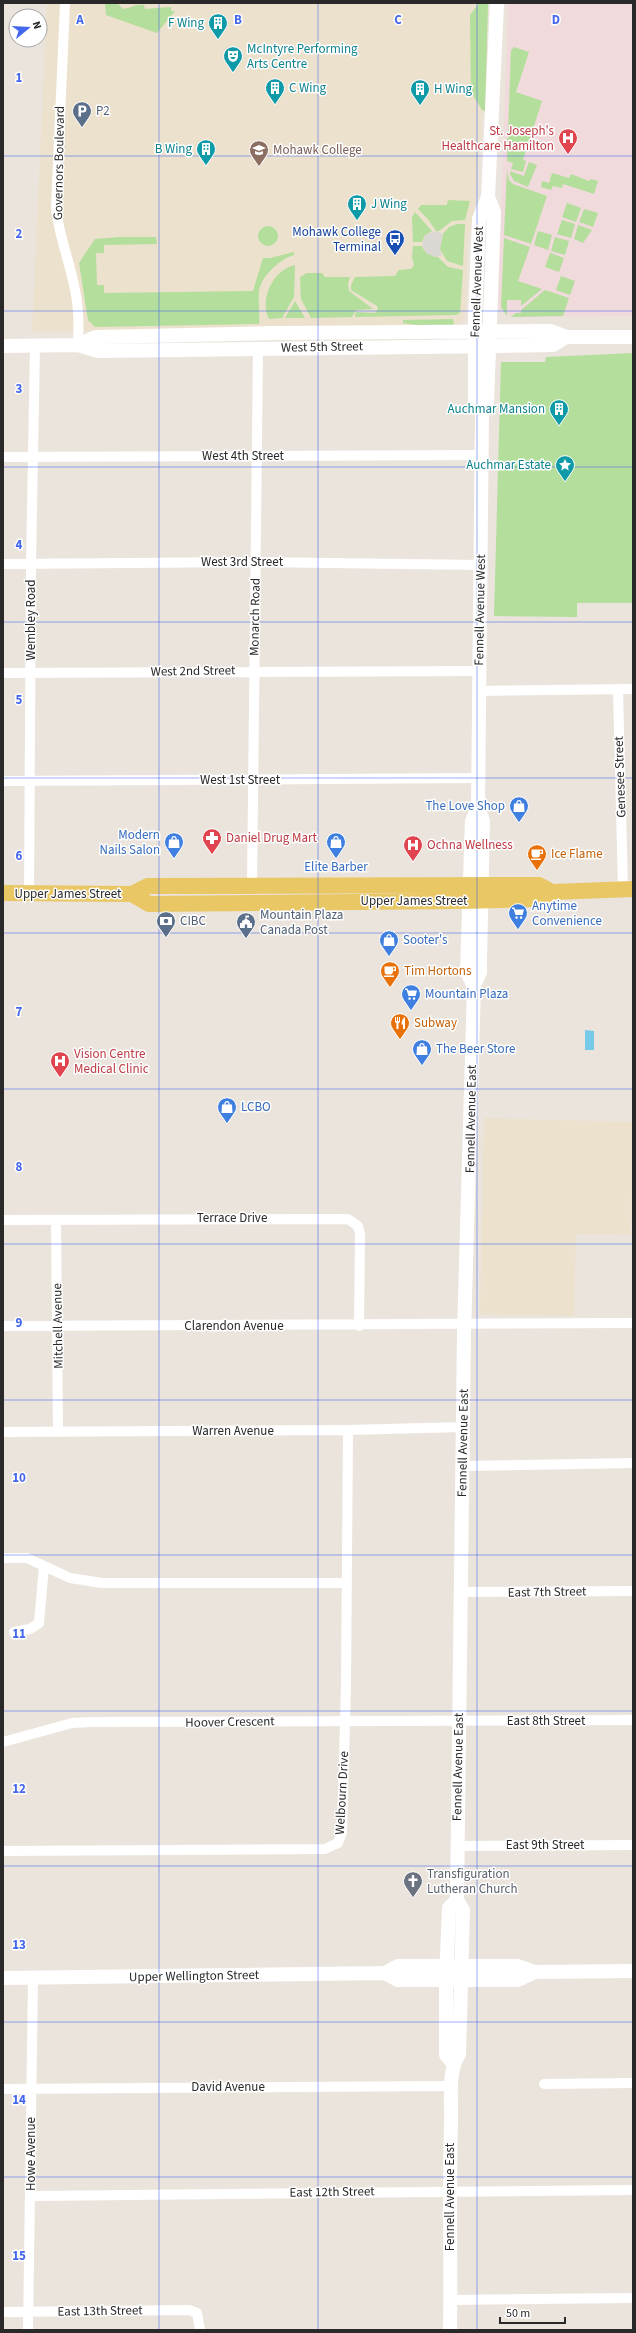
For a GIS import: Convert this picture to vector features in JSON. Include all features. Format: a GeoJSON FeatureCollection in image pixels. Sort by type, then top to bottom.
{"type":"FeatureCollection","features":[{"type":"Feature","properties":{"kind":"main road","name":"Fennell Avenue West"},"geometry":{"type":"LineString","coordinates":[[475,894],[483,821],[478,807],[482,414],[475,402],[482,339],[479,219],[488,197],[497,3]]}},
{"type":"Feature","properties":{"kind":"main road","name":"West 5th Street"},"geometry":{"type":"LineString","coordinates":[[78,345],[96,337],[264,333],[482,339],[553,345],[566,337],[633,337]]}},
{"type":"Feature","properties":{"kind":"main road","name":"West 5th Street"},"geometry":{"type":"LineString","coordinates":[[3,346],[78,345],[98,351],[258,348],[482,339]]}},
{"type":"Feature","properties":{"kind":"main road","name":"Upper James Street"},"geometry":{"type":"LineString","coordinates":[[132,894],[148,904],[475,894],[539,885],[552,892],[628,889]]}},
{"type":"Feature","properties":{"kind":"main road","name":"Upper James Street"},"geometry":{"type":"LineString","coordinates":[[3,893],[132,894],[148,886],[252,886],[475,894]]}},
{"type":"Feature","properties":{"kind":"main road","name":"Fennell Avenue East"},"geometry":{"type":"LineString","coordinates":[[450,2330],[449,2191],[452,2086],[453,2063],[459,2054],[463,1973],[463,1910],[457,1900],[457,1846],[462,1466],[474,986],[467,972],[475,894]]}},
{"type":"Feature","properties":{"kind":"main road","name":"Fennell Avenue East"},"geometry":{"type":"LineString","coordinates":[[453,2063],[446,2055],[446,1973],[449,1908],[457,1900]]}},
{"type":"Feature","properties":{"kind":"main road","name":"Upper Wellington Street"},"geometry":{"type":"LineString","coordinates":[[3,1978],[385,1973],[398,1966],[446,1973],[463,1973],[518,1980],[535,1972],[633,1971]]}},
{"type":"Feature","properties":{"kind":"street","name":"Governors Boulevard"},"geometry":{"type":"LineString","coordinates":[[65,3],[56,208],[60,236],[76,290],[79,327],[78,345]]}},
{"type":"Feature","properties":{"kind":"street","name":"Wembley Road"},"geometry":{"type":"LineString","coordinates":[[29,893],[28,781],[32,672],[31,564],[35,346]]}},
{"type":"Feature","properties":{"kind":"street","name":"Monarch Road"},"geometry":{"type":"LineString","coordinates":[[252,886],[258,348]]}},
{"type":"Feature","properties":{"kind":"street","name":"West 4th Street"},"geometry":{"type":"LineString","coordinates":[[3,457],[482,455]]}},
{"type":"Feature","properties":{"kind":"street","name":"West 3rd Street"},"geometry":{"type":"LineString","coordinates":[[3,564],[255,562],[480,564]]}},
{"type":"Feature","properties":{"kind":"street","name":"West 2nd Street"},"geometry":{"type":"LineString","coordinates":[[3,672],[254,670],[479,671]]}},
{"type":"Feature","properties":{"kind":"street"},"geometry":{"type":"LineString","coordinates":[[479,691],[633,689]]}},
{"type":"Feature","properties":{"kind":"street","name":"Genesee Street"},"geometry":{"type":"LineString","coordinates":[[618,690],[628,889]]}},
{"type":"Feature","properties":{"kind":"street","name":"West 1st Street"},"geometry":{"type":"LineString","coordinates":[[3,781],[478,778]]}},
{"type":"Feature","properties":{"kind":"street","name":"Terrace Drive"},"geometry":{"type":"LineString","coordinates":[[3,1220],[348,1219],[358,1226],[360,1234],[359,1326]]}},
{"type":"Feature","properties":{"kind":"street","name":"Mitchell Avenue"},"geometry":{"type":"LineString","coordinates":[[56,1220],[58,1432]]}},
{"type":"Feature","properties":{"kind":"street","name":"Clarendon Avenue"},"geometry":{"type":"LineString","coordinates":[[3,1326],[359,1326],[633,1323]]}},
{"type":"Feature","properties":{"kind":"street","name":"Warren Avenue"},"geometry":{"type":"LineString","coordinates":[[3,1432],[348,1430],[463,1427]]}},
{"type":"Feature","properties":{"kind":"street","name":"Welbourn Drive"},"geometry":{"type":"LineString","coordinates":[[3,1851],[331,1848],[338,1843],[342,1832],[345,1722],[348,1430]]}},
{"type":"Feature","properties":{"kind":"street"},"geometry":{"type":"LineString","coordinates":[[462,1466],[633,1463]]}},
{"type":"Feature","properties":{"kind":"street"},"geometry":{"type":"LineString","coordinates":[[3,1558],[27,1558],[70,1578],[102,1583],[347,1583]]}},
{"type":"Feature","properties":{"kind":"street"},"geometry":{"type":"LineString","coordinates":[[14,1632],[30,1629],[38,1623],[44,1566]]}},
{"type":"Feature","properties":{"kind":"street","name":"East 7th Street"},"geometry":{"type":"LineString","coordinates":[[460,1592],[633,1591]]}},
{"type":"Feature","properties":{"kind":"street","name":"East 8th Street"},"geometry":{"type":"LineString","coordinates":[[459,1721],[633,1720]]}},
{"type":"Feature","properties":{"kind":"street","name":"Hoover Crescent"},"geometry":{"type":"LineString","coordinates":[[3,1742],[72,1723],[459,1721]]}},
{"type":"Feature","properties":{"kind":"street","name":"East 9th Street"},"geometry":{"type":"LineString","coordinates":[[457,1846],[633,1845]]}},
{"type":"Feature","properties":{"kind":"street","name":"Howe Avenue"},"geometry":{"type":"LineString","coordinates":[[28,2330],[33,1978]]}},
{"type":"Feature","properties":{"kind":"street"},"geometry":{"type":"LineString","coordinates":[[544,2084],[633,2083]]}},
{"type":"Feature","properties":{"kind":"street","name":"David Avenue"},"geometry":{"type":"LineString","coordinates":[[3,2089],[452,2086]]}},
{"type":"Feature","properties":{"kind":"street","name":"East 12th Street"},"geometry":{"type":"LineString","coordinates":[[31,2196],[449,2191],[473,2193],[633,2190]]}},
{"type":"Feature","properties":{"kind":"street"},"geometry":{"type":"LineString","coordinates":[[450,2300],[633,2298]]}},
{"type":"Feature","properties":{"kind":"street","name":"East 13th Street"},"geometry":{"type":"LineString","coordinates":[[3,2312],[189,2310],[197,2312],[200,2330]]}},
{"type":"Feature","properties":{"kind":"shaded area","name":"Mohawk College"},"geometry":{"type":"Polygon","coordinates":[[[47,3],[488,3],[487,63],[475,206],[468,242],[466,312],[461,324],[453,328],[32,332],[45,48],[48,48],[48,8],[47,8],[47,3]]]}},
{"type":"Feature","properties":{"kind":"shaded area","name":"St. Joseph's Healthcare Hamilton"},"geometry":{"type":"Polygon","coordinates":[[[508,3],[633,3],[633,316],[512,317],[498,308],[508,3]]]}},
{"type":"Feature","properties":{"kind":"shaded area"},"geometry":{"type":"Polygon","coordinates":[[[436,231],[443,234],[440,249],[442,255],[435,257],[426,253],[422,246],[425,235],[436,231]]]}},
{"type":"Feature","properties":{"kind":"shaded area"},"geometry":{"type":"Polygon","coordinates":[[[484,1118],[633,1122],[631,1235],[576,1234],[574,1316],[480,1314],[484,1118]]]}},
{"type":"Feature","properties":{"kind":"green space"},"geometry":{"type":"Polygon","coordinates":[[[105,3],[117,3],[123,9],[144,5],[145,9],[171,7],[171,11],[175,11],[157,33],[106,15],[105,3]]]}},
{"type":"Feature","properties":{"kind":"green space"},"geometry":{"type":"Polygon","coordinates":[[[479,3],[488,3],[485,111],[482,110],[471,92],[470,15],[479,3]]]}},
{"type":"Feature","properties":{"kind":"green space"},"geometry":{"type":"Polygon","coordinates":[[[514,47],[529,52],[516,92],[542,101],[523,160],[526,161],[523,172],[511,169],[513,163],[507,161],[511,50],[514,47]]]}},
{"type":"Feature","properties":{"kind":"green space"},"geometry":{"type":"Polygon","coordinates":[[[529,162],[537,165],[528,187],[514,181],[510,171],[524,176],[529,162]]]}},
{"type":"Feature","properties":{"kind":"green space"},"geometry":{"type":"Polygon","coordinates":[[[507,170],[509,180],[513,184],[547,196],[531,244],[504,235],[507,170]]]}},
{"type":"Feature","properties":{"kind":"green space"},"geometry":{"type":"Polygon","coordinates":[[[552,173],[569,178],[571,174],[589,181],[591,179],[598,181],[594,194],[563,184],[562,188],[553,186],[551,190],[541,187],[542,181],[549,183],[552,173]]]}},
{"type":"Feature","properties":{"kind":"green space"},"geometry":{"type":"Polygon","coordinates":[[[448,200],[470,201],[465,220],[452,221],[439,231],[436,231],[428,219],[418,209],[421,205],[447,205],[448,200]]]}},
{"type":"Feature","properties":{"kind":"green space"},"geometry":{"type":"Polygon","coordinates":[[[567,203],[581,208],[576,222],[562,217],[567,203]]]}},
{"type":"Feature","properties":{"kind":"green space"},"geometry":{"type":"Polygon","coordinates":[[[584,209],[598,213],[593,227],[579,222],[584,209]]]}},
{"type":"Feature","properties":{"kind":"green space"},"geometry":{"type":"Polygon","coordinates":[[[415,212],[432,231],[425,235],[422,242],[413,242],[412,217],[415,212]]]}},
{"type":"Feature","properties":{"kind":"green space"},"geometry":{"type":"Polygon","coordinates":[[[562,220],[575,224],[571,238],[557,234],[562,220]]]}},
{"type":"Feature","properties":{"kind":"green space"},"geometry":{"type":"Polygon","coordinates":[[[457,224],[465,224],[463,266],[447,261],[440,249],[443,234],[449,227],[457,224]]]}},
{"type":"Feature","properties":{"kind":"green space"},"geometry":{"type":"Polygon","coordinates":[[[578,225],[592,230],[583,243],[574,239],[578,225]]]}},
{"type":"Feature","properties":{"kind":"green space"},"geometry":{"type":"Polygon","coordinates":[[[268,226],[275,229],[278,236],[275,243],[268,246],[261,243],[258,236],[261,229],[268,226]]]}},
{"type":"Feature","properties":{"kind":"green space"},"geometry":{"type":"Polygon","coordinates":[[[538,231],[552,235],[548,250],[534,245],[538,231]]]}},
{"type":"Feature","properties":{"kind":"green space"},"geometry":{"type":"Polygon","coordinates":[[[119,237],[156,237],[157,244],[104,245],[104,253],[96,253],[97,285],[104,285],[104,293],[253,291],[263,258],[270,258],[294,252],[294,255],[283,260],[272,269],[263,280],[259,292],[259,324],[95,327],[88,320],[79,263],[95,239],[119,237]]]}},
{"type":"Feature","properties":{"kind":"green space"},"geometry":{"type":"Polygon","coordinates":[[[555,237],[569,241],[565,255],[551,251],[555,237]]]}},
{"type":"Feature","properties":{"kind":"green space"},"geometry":{"type":"Polygon","coordinates":[[[504,238],[530,247],[518,281],[542,289],[521,306],[521,300],[507,300],[507,316],[501,307],[504,238]]]}},
{"type":"Feature","properties":{"kind":"green space"},"geometry":{"type":"Polygon","coordinates":[[[413,246],[422,246],[423,249],[435,257],[438,257],[448,267],[463,270],[460,313],[456,315],[355,317],[356,312],[375,313],[378,309],[377,306],[351,290],[351,285],[355,277],[395,276],[399,270],[411,269],[414,265],[412,257],[413,246]]]}},
{"type":"Feature","properties":{"kind":"green space"},"geometry":{"type":"Polygon","coordinates":[[[550,253],[564,258],[559,272],[545,267],[550,253]]]}},
{"type":"Feature","properties":{"kind":"green space"},"geometry":{"type":"Polygon","coordinates":[[[295,265],[294,297],[282,318],[269,319],[266,311],[266,303],[270,286],[280,273],[295,265]]]}},
{"type":"Feature","properties":{"kind":"green space"},"geometry":{"type":"Polygon","coordinates":[[[307,273],[322,273],[325,277],[350,277],[348,284],[349,291],[373,309],[356,310],[352,317],[311,318],[301,299],[300,277],[307,273]]]}},
{"type":"Feature","properties":{"kind":"green space"},"geometry":{"type":"Polygon","coordinates":[[[561,276],[575,281],[570,295],[556,290],[561,276]]]}},
{"type":"Feature","properties":{"kind":"green space"},"geometry":{"type":"Polygon","coordinates":[[[545,290],[569,298],[563,316],[511,317],[516,313],[521,313],[521,310],[545,290]]]}},
{"type":"Feature","properties":{"kind":"green space"},"geometry":{"type":"Polygon","coordinates":[[[295,301],[305,318],[285,318],[295,301]]]}},
{"type":"Feature","properties":{"kind":"green space"},"geometry":{"type":"Polygon","coordinates":[[[453,319],[454,325],[416,325],[403,323],[403,320],[453,319]]]}},
{"type":"Feature","properties":{"kind":"green space","name":"Auchmar Estate"},"geometry":{"type":"Polygon","coordinates":[[[633,353],[633,603],[577,603],[577,617],[494,616],[501,362],[545,362],[546,357],[633,353]]]}},
{"type":"Feature","properties":{"kind":"water"},"geometry":{"type":"Polygon","coordinates":[[[585,1030],[594,1031],[594,1050],[585,1050],[585,1030]]]}},
{"type":"Feature","properties":{"kind":"place","name":"F Wing"},"geometry":{"type":"Point","coordinates":[218,40]}},
{"type":"Feature","properties":{"kind":"place","name":"McIntyre Performing Arts Centre"},"geometry":{"type":"Point","coordinates":[233,73]}},
{"type":"Feature","properties":{"kind":"place","name":"C Wing"},"geometry":{"type":"Point","coordinates":[275,105]}},
{"type":"Feature","properties":{"kind":"place","name":"H Wing"},"geometry":{"type":"Point","coordinates":[420,106]}},
{"type":"Feature","properties":{"kind":"place","name":"P2"},"geometry":{"type":"Point","coordinates":[82,128]}},
{"type":"Feature","properties":{"kind":"place","name":"St. Joseph's Healthcare Hamilton"},"geometry":{"type":"Point","coordinates":[568,155]}},
{"type":"Feature","properties":{"kind":"place","name":"B Wing"},"geometry":{"type":"Point","coordinates":[206,166]}},
{"type":"Feature","properties":{"kind":"place","name":"Mohawk College"},"geometry":{"type":"Point","coordinates":[259,167]}},
{"type":"Feature","properties":{"kind":"place","name":"J Wing"},"geometry":{"type":"Point","coordinates":[357,221]}},
{"type":"Feature","properties":{"kind":"place","name":"Mohawk College Terminal"},"geometry":{"type":"Point","coordinates":[395,256]}},
{"type":"Feature","properties":{"kind":"place","name":"Auchmar Mansion"},"geometry":{"type":"Point","coordinates":[559,426]}},
{"type":"Feature","properties":{"kind":"place","name":"Auchmar Estate"},"geometry":{"type":"Point","coordinates":[565,482]}},
{"type":"Feature","properties":{"kind":"place","name":"The Love Shop"},"geometry":{"type":"Point","coordinates":[519,823]}},
{"type":"Feature","properties":{"kind":"place","name":"Daniel Drug Mart"},"geometry":{"type":"Point","coordinates":[212,855]}},
{"type":"Feature","properties":{"kind":"place","name":"Modern Nails Salon"},"geometry":{"type":"Point","coordinates":[174,859]}},
{"type":"Feature","properties":{"kind":"place","name":"Elite Barber"},"geometry":{"type":"Point","coordinates":[336,859]}},
{"type":"Feature","properties":{"kind":"place","name":"Ochna Wellness"},"geometry":{"type":"Point","coordinates":[413,862]}},
{"type":"Feature","properties":{"kind":"place","name":"Ice Flame"},"geometry":{"type":"Point","coordinates":[537,871]}},
{"type":"Feature","properties":{"kind":"place","name":"Anytime Convenience"},"geometry":{"type":"Point","coordinates":[518,930]}},
{"type":"Feature","properties":{"kind":"place","name":"CIBC"},"geometry":{"type":"Point","coordinates":[166,938]}},
{"type":"Feature","properties":{"kind":"place","name":"Mountain Plaza Canada Post"},"geometry":{"type":"Point","coordinates":[246,939]}},
{"type":"Feature","properties":{"kind":"place","name":"Sooter's"},"geometry":{"type":"Point","coordinates":[389,957]}},
{"type":"Feature","properties":{"kind":"place","name":"Tim Hortons"},"geometry":{"type":"Point","coordinates":[390,988]}},
{"type":"Feature","properties":{"kind":"place","name":"Mountain Plaza"},"geometry":{"type":"Point","coordinates":[411,1011]}},
{"type":"Feature","properties":{"kind":"place","name":"Subway"},"geometry":{"type":"Point","coordinates":[400,1040]}},
{"type":"Feature","properties":{"kind":"place","name":"The Beer Store"},"geometry":{"type":"Point","coordinates":[422,1066]}},
{"type":"Feature","properties":{"kind":"place","name":"Vision Centre Medical Clinic"},"geometry":{"type":"Point","coordinates":[60,1078]}},
{"type":"Feature","properties":{"kind":"place","name":"LCBO"},"geometry":{"type":"Point","coordinates":[227,1124]}},
{"type":"Feature","properties":{"kind":"place","name":"Transfiguration Lutheran Church"},"geometry":{"type":"Point","coordinates":[413,1898]}}]}
